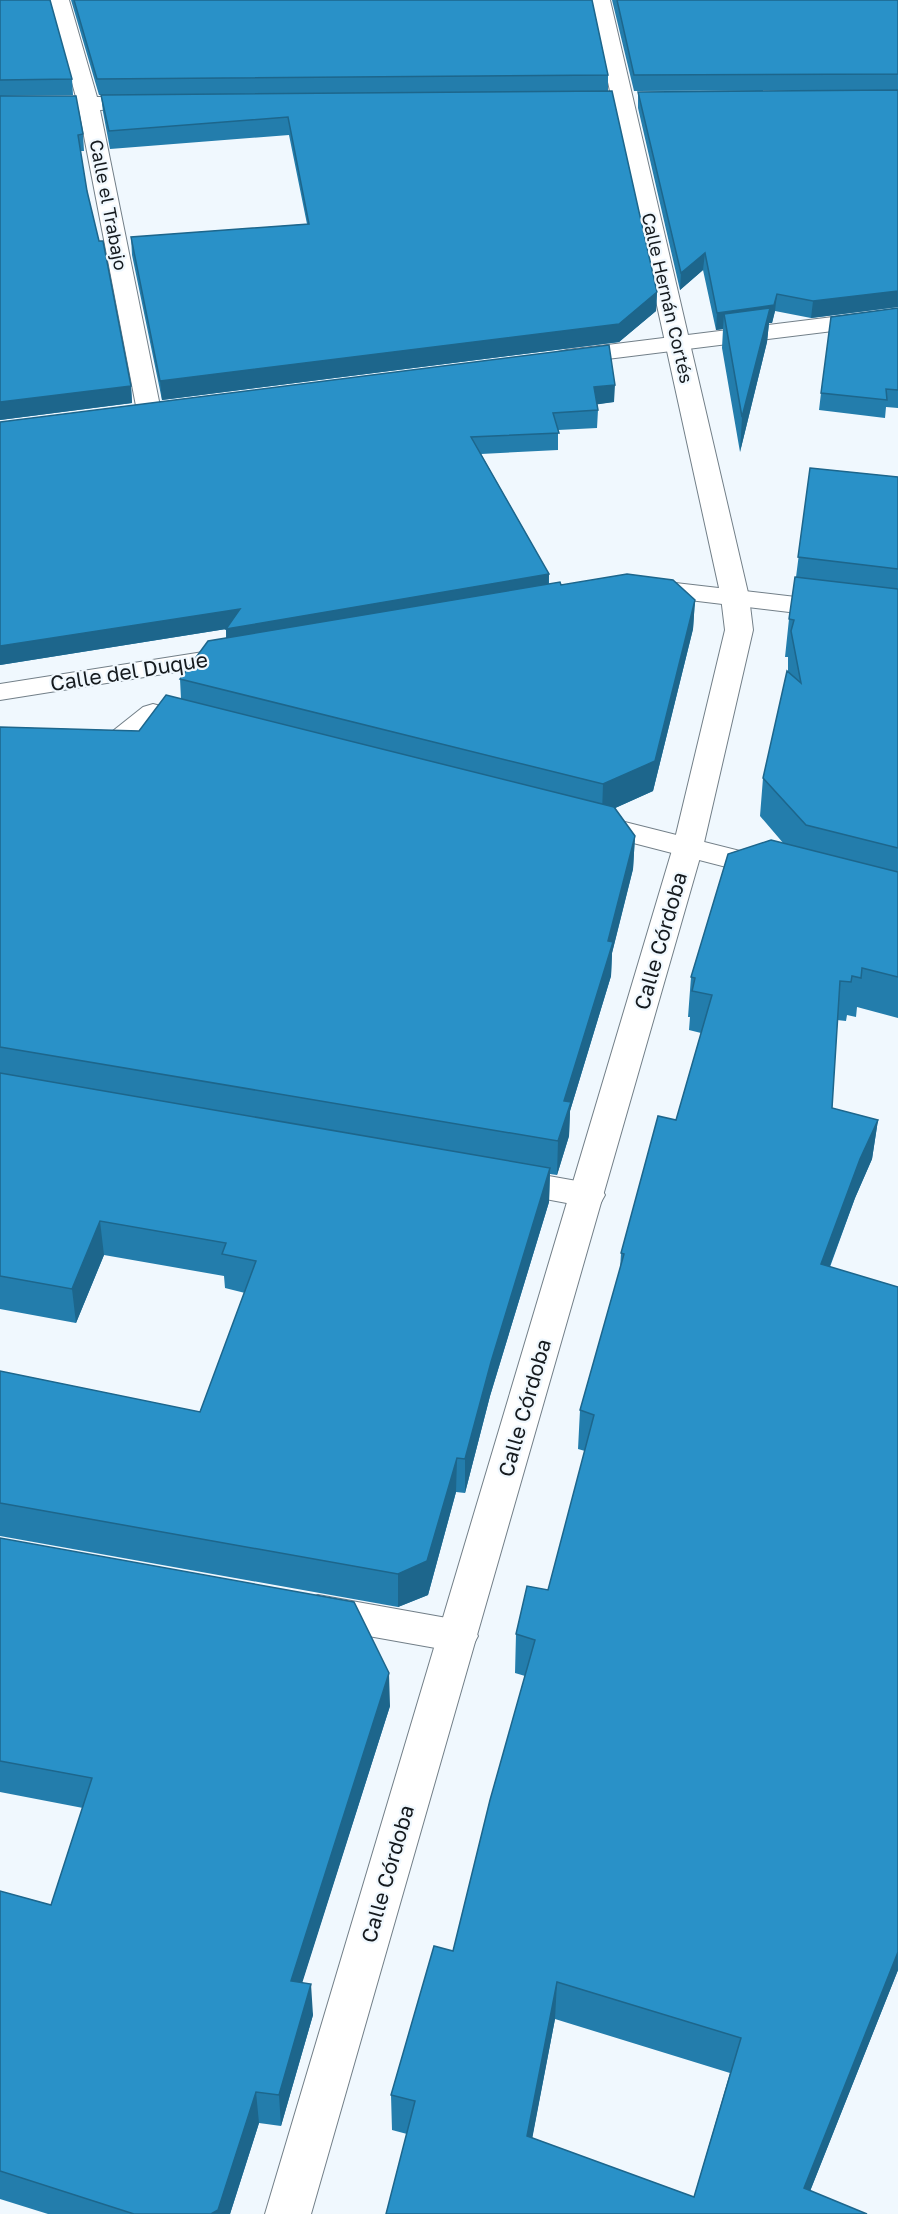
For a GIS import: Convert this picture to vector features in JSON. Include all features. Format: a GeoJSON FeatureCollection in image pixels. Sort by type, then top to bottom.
{"type":"FeatureCollection","features":[{"type":"Feature","properties":{"kind":"main road","name":"Calle el Trabajo"},"geometry":{"type":"LineString","coordinates":[[59,0],[88,104],[149,411]]}},
{"type":"Feature","properties":{"kind":"main road","name":"Calle Hernán Cortés"},"geometry":{"type":"LineString","coordinates":[[600,0],[735,597]]}},
{"type":"Feature","properties":{"kind":"main road"},"geometry":{"type":"LineString","coordinates":[[0,104],[170,103]]}},
{"type":"Feature","properties":{"kind":"main road"},"geometry":{"type":"LineString","coordinates":[[545,360],[898,316]]}},
{"type":"Feature","properties":{"kind":"main road"},"geometry":{"type":"LineString","coordinates":[[616,591],[640,587],[898,617]]}},
{"type":"Feature","properties":{"kind":"main road","name":"Calle Córdoba"},"geometry":{"type":"LineString","coordinates":[[288,2214],[688,847],[739,630],[735,597]]}},
{"type":"Feature","properties":{"kind":"main road","name":"Calle del Duque"},"geometry":{"type":"LineString","coordinates":[[0,692],[263,651]]}},
{"type":"Feature","properties":{"kind":"main road"},"geometry":{"type":"LineString","coordinates":[[0,739],[116,743],[153,713],[169,667]]}},
{"type":"Feature","properties":{"kind":"main road"},"geometry":{"type":"LineString","coordinates":[[153,713],[223,730]]}},
{"type":"Feature","properties":{"kind":"main road"},"geometry":{"type":"LineString","coordinates":[[560,815],[796,874]]}},
{"type":"Feature","properties":{"kind":"main road"},"geometry":{"type":"LineString","coordinates":[[471,1175],[588,1195]]}},
{"type":"Feature","properties":{"kind":"main road"},"geometry":{"type":"LineString","coordinates":[[282,1604],[458,1636]]}},
{"type":"Feature","properties":{"kind":"building"},"geometry":{"type":"Polygon","coordinates":[[[0,0],[50,0],[72,79],[0,80],[0,0]]]}},
{"type":"Feature","properties":{"kind":"building"},"geometry":{"type":"Polygon","coordinates":[[[74,0],[592,0],[608,75],[97,79],[74,0]]]}},
{"type":"Feature","properties":{"kind":"building"},"geometry":{"type":"Polygon","coordinates":[[[617,0],[898,0],[898,74],[634,75],[617,0]]]}},
{"type":"Feature","properties":{"kind":"building"},"geometry":{"type":"Polygon","coordinates":[[[898,90],[898,291],[813,301],[777,294],[774,305],[717,313],[705,253],[681,273],[638,92],[898,90]]]}},
{"type":"Feature","properties":{"kind":"building"},"geometry":{"type":"Polygon","coordinates":[[[612,91],[657,292],[619,324],[160,381],[131,237],[309,224],[288,117],[109,131],[101,95],[612,91]]]}},
{"type":"Feature","properties":{"kind":"building"},"geometry":{"type":"Polygon","coordinates":[[[0,96],[76,96],[83,134],[78,135],[87,191],[99,241],[103,241],[131,386],[0,402],[0,96]]]}},
{"type":"Feature","properties":{"kind":"building"},"geometry":{"type":"Polygon","coordinates":[[[770,308],[742,417],[724,314],[770,308]]]}},
{"type":"Feature","properties":{"kind":"building"},"geometry":{"type":"Polygon","coordinates":[[[898,308],[898,390],[886,389],[887,400],[821,393],[831,317],[898,308]]]}},
{"type":"Feature","properties":{"kind":"building"},"geometry":{"type":"Polygon","coordinates":[[[609,345],[615,385],[594,387],[598,410],[553,413],[559,433],[471,437],[549,574],[226,629],[240,609],[0,646],[0,422],[609,345]]]}},
{"type":"Feature","properties":{"kind":"building"},"geometry":{"type":"Polygon","coordinates":[[[810,468],[898,477],[898,569],[798,557],[810,468]]]}},
{"type":"Feature","properties":{"kind":"building"},"geometry":{"type":"Polygon","coordinates":[[[627,574],[673,580],[695,600],[655,761],[603,784],[180,679],[208,641],[560,582],[561,585],[627,574]]]}},
{"type":"Feature","properties":{"kind":"building"},"geometry":{"type":"Polygon","coordinates":[[[795,577],[898,589],[898,848],[806,825],[763,778],[787,671],[801,683],[791,631],[794,620],[789,619],[795,577]]]}},
{"type":"Feature","properties":{"kind":"building"},"geometry":{"type":"Polygon","coordinates":[[[166,695],[614,807],[635,836],[608,941],[613,942],[564,1101],[571,1102],[558,1141],[0,1047],[0,727],[139,731],[166,695]]]}},
{"type":"Feature","properties":{"kind":"building"},"geometry":{"type":"Polygon","coordinates":[[[771,840],[898,872],[898,977],[862,968],[861,978],[852,976],[851,982],[840,981],[832,1108],[878,1120],[860,1159],[821,1264],[898,1287],[898,1952],[804,2188],[867,2214],[386,2214],[415,2101],[391,2095],[434,1946],[453,1951],[490,1800],[535,1640],[516,1634],[527,1586],[548,1590],[594,1415],[580,1410],[624,1254],[621,1253],[658,1116],[676,1120],[712,995],[692,991],[695,978],[691,977],[728,854],[771,840]],[[557,1982],[527,2136],[694,2197],[741,2038],[557,1982]]]}},
{"type":"Feature","properties":{"kind":"building"},"geometry":{"type":"Polygon","coordinates":[[[0,1073],[550,1168],[491,1362],[465,1459],[457,1458],[427,1561],[398,1574],[0,1503],[0,1371],[200,1412],[256,1261],[222,1254],[226,1243],[100,1221],[72,1289],[0,1276],[0,1073]]]}},
{"type":"Feature","properties":{"kind":"building"},"geometry":{"type":"Polygon","coordinates":[[[0,1538],[354,1602],[389,1673],[291,1981],[311,1984],[279,2095],[256,2092],[218,2210],[211,2214],[134,2214],[0,2171],[0,1891],[51,1905],[92,1778],[0,1761],[0,1538]]]}}]}
